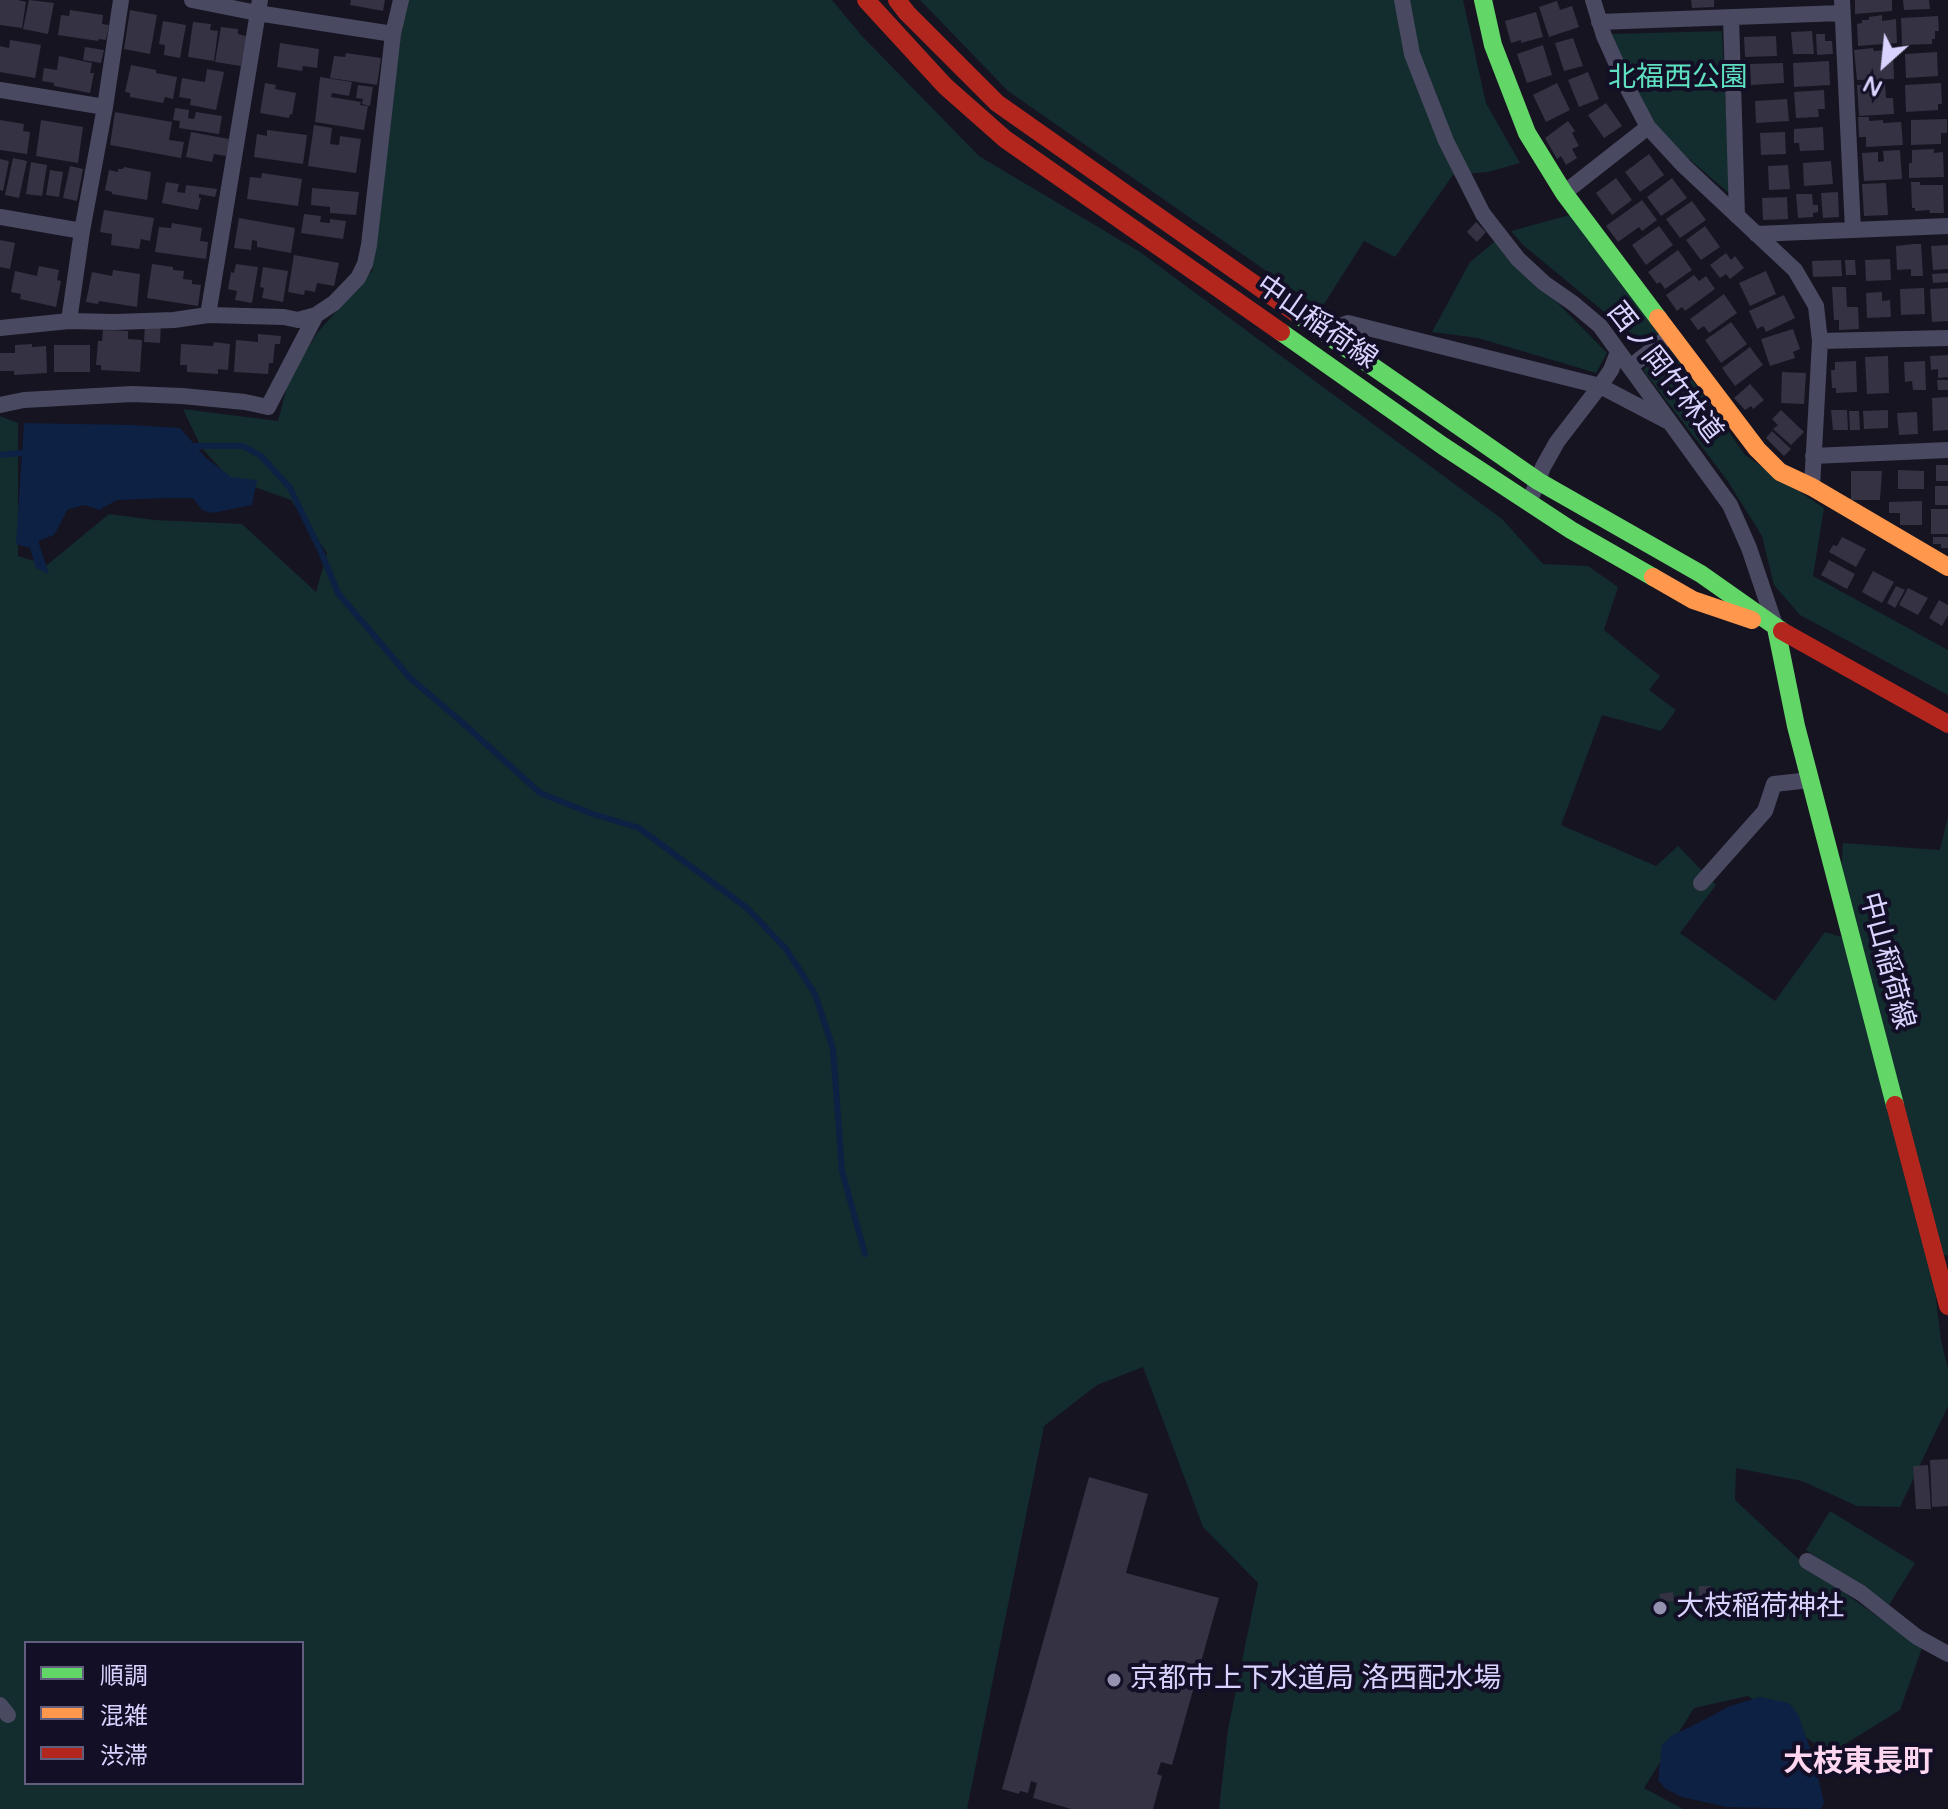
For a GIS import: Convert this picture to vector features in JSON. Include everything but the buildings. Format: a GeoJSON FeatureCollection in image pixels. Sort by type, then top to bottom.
{"type":"FeatureCollection","features":[{"type":"Feature","properties":{"kind":"main road","name":"中山稲荷線"},"geometry":{"type":"LineString","coordinates":[[866,0],[945,86],[1005,139],[1443,446],[1571,530],[1693,600],[1776,628]]}},
{"type":"Feature","properties":{"kind":"main road","name":"中山稲荷線"},"geometry":{"type":"LineString","coordinates":[[897,0],[997,103],[1538,481],[1701,574],[1776,628],[1796,726],[1948,1306]]}},
{"type":"Feature","properties":{"kind":"main road"},"geometry":{"type":"LineString","coordinates":[[1483,0],[1493,45],[1527,133],[1564,193],[1757,449],[1780,472],[1812,487],[1948,567]]}},
{"type":"Feature","properties":{"kind":"main road"},"geometry":{"type":"LineString","coordinates":[[1776,628],[1948,724]]}},
{"type":"Feature","properties":{"kind":"street"},"geometry":{"type":"LineString","coordinates":[[69,321],[121,0]]}},
{"type":"Feature","properties":{"kind":"street"},"geometry":{"type":"LineString","coordinates":[[192,0],[258,6],[393,34]]}},
{"type":"Feature","properties":{"kind":"street"},"geometry":{"type":"LineString","coordinates":[[0,328],[69,321],[174,320],[208,315],[298,320],[316,315],[334,303],[358,278],[365,264],[393,34],[401,0]]}},
{"type":"Feature","properties":{"kind":"street","name":"西ノ岡竹林道"},"geometry":{"type":"LineString","coordinates":[[1402,0],[1412,54],[1446,141],[1483,214],[1527,267],[1600,326],[1730,505],[1749,548],[1776,628]]}},
{"type":"Feature","properties":{"kind":"street"},"geometry":{"type":"LineString","coordinates":[[1593,0],[1599,22],[1628,89],[1648,127],[1684,166],[1795,270],[1816,306],[1820,341],[1812,487]]}},
{"type":"Feature","properties":{"kind":"street"},"geometry":{"type":"LineString","coordinates":[[208,315],[258,6]]}},
{"type":"Feature","properties":{"kind":"street"},"geometry":{"type":"LineString","coordinates":[[1599,22],[1731,17],[1842,6],[1853,230]]}},
{"type":"Feature","properties":{"kind":"street"},"geometry":{"type":"LineString","coordinates":[[1731,17],[1737,216]]}},
{"type":"Feature","properties":{"kind":"street"},"geometry":{"type":"LineString","coordinates":[[0,90],[105,107]]}},
{"type":"Feature","properties":{"kind":"street"},"geometry":{"type":"LineString","coordinates":[[1564,193],[1648,127]]}},
{"type":"Feature","properties":{"kind":"street"},"geometry":{"type":"LineString","coordinates":[[0,217],[82,231]]}},
{"type":"Feature","properties":{"kind":"street"},"geometry":{"type":"LineString","coordinates":[[1756,234],[1948,226]]}},
{"type":"Feature","properties":{"kind":"street"},"geometry":{"type":"LineString","coordinates":[[0,405],[24,400],[132,394],[245,402],[268,407],[316,315]]}},
{"type":"Feature","properties":{"kind":"street"},"geometry":{"type":"LineString","coordinates":[[1323,333],[1348,323],[1600,386],[1672,424]]}},
{"type":"Feature","properties":{"kind":"street"},"geometry":{"type":"LineString","coordinates":[[1630,367],[1671,335]]}},
{"type":"Feature","properties":{"kind":"street"},"geometry":{"type":"LineString","coordinates":[[1820,341],[1948,338]]}},
{"type":"Feature","properties":{"kind":"street"},"geometry":{"type":"LineString","coordinates":[[1529,503],[1557,442],[1611,370],[1618,352]]}},
{"type":"Feature","properties":{"kind":"street"},"geometry":{"type":"LineString","coordinates":[[1813,456],[1948,450]]}},
{"type":"Feature","properties":{"kind":"street"},"geometry":{"type":"LineString","coordinates":[[1701,883],[1765,811],[1774,784],[1810,780]]}},
{"type":"Feature","properties":{"kind":"street"},"geometry":{"type":"LineString","coordinates":[[1807,1561],[1861,1593],[1917,1637],[1948,1654]]}},
{"type":"Feature","properties":{"kind":"green space"},"geometry":{"type":"Polygon","coordinates":[[[403,0],[832,0],[862,36],[979,156],[1140,252],[1502,519],[1543,564],[1588,566],[1618,587],[1604,630],[1660,676],[1649,690],[1676,710],[1661,731],[1602,715],[1561,825],[1656,866],[1678,846],[1716,885],[1680,933],[1775,1001],[1825,932],[1856,941],[1841,877],[1843,843],[1940,850],[1948,816],[1948,1255],[1931,1258],[1941,1340],[1948,1369],[1948,1406],[1900,1507],[1857,1506],[1802,1481],[1736,1468],[1735,1500],[1805,1565],[1922,1648],[1900,1710],[1829,1754],[1748,1696],[1694,1708],[1644,1788],[1683,1809],[1219,1809],[1228,1729],[1258,1583],[1203,1527],[1143,1367],[1097,1385],[1044,1426],[967,1809],[0,1809],[0,416],[18,423],[18,556],[47,565],[109,514],[154,520],[242,524],[316,592],[327,553],[291,500],[229,478],[201,447],[183,409],[278,421],[289,379],[317,333],[372,271],[403,0]]]}},
{"type":"Feature","properties":{"kind":"green space"},"geometry":{"type":"Polygon","coordinates":[[[920,0],[1463,0],[1486,103],[1520,163],[1488,172],[1453,175],[1395,257],[1364,241],[1321,309],[1008,91],[920,0]]]}},
{"type":"Feature","properties":{"kind":"green space","name":"北福西公園"},"geometry":{"type":"Polygon","coordinates":[[[1722,31],[1730,194],[1647,123],[1611,34],[1722,31]]]}},
{"type":"Feature","properties":{"kind":"green space"},"geometry":{"type":"Polygon","coordinates":[[[1570,215],[1660,335],[1642,343],[1523,245],[1511,231],[1570,215]]]}},
{"type":"Feature","properties":{"kind":"green space"},"geometry":{"type":"Polygon","coordinates":[[[1499,238],[1535,280],[1607,353],[1596,373],[1478,338],[1432,332],[1470,262],[1499,238]]]}},
{"type":"Feature","properties":{"kind":"green space"},"geometry":{"type":"Polygon","coordinates":[[[1670,348],[1745,455],[1824,508],[1813,576],[1948,650],[1948,695],[1800,615],[1774,585],[1762,536],[1727,480],[1643,370],[1670,348]]]}},
{"type":"Feature","properties":{"kind":"green space"},"geometry":{"type":"Polygon","coordinates":[[[1830,1511],[1915,1563],[1889,1605],[1806,1550],[1830,1511]]]}},
{"type":"Feature","properties":{"kind":"water"},"geometry":{"type":"Polygon","coordinates":[[[24,423],[180,428],[206,458],[231,477],[257,480],[252,505],[212,513],[202,510],[193,498],[167,498],[117,500],[99,510],[85,505],[68,509],[54,535],[38,541],[49,574],[36,568],[30,548],[16,544],[24,423]]]}},
{"type":"Feature","properties":{"kind":"water"},"geometry":{"type":"Polygon","coordinates":[[[1760,1697],[1789,1703],[1798,1714],[1814,1760],[1824,1803],[1821,1809],[1726,1807],[1682,1797],[1666,1789],[1658,1780],[1662,1745],[1671,1736],[1730,1706],[1760,1697]]]}},
{"type":"Feature","properties":{"kind":"waterway"},"geometry":{"type":"LineString","coordinates":[[195,446],[243,446],[261,456],[290,488],[338,593],[410,678],[540,793],[639,828],[747,908],[786,949],[815,994],[833,1049],[842,1171],[865,1254]]}},
{"type":"Feature","properties":{"kind":"waterway"},"geometry":{"type":"LineString","coordinates":[[0,455],[22,453]]}},
{"type":"Feature","properties":{"kind":"traffic: fast"},"geometry":{"type":"LineString","coordinates":[[1483,0],[1493,45],[1527,133],[1564,193],[1658,318]]}},
{"type":"Feature","properties":{"kind":"traffic: fast"},"geometry":{"type":"LineString","coordinates":[[1297,314],[1538,481],[1701,574],[1782,631]]}},
{"type":"Feature","properties":{"kind":"traffic: fast"},"geometry":{"type":"LineString","coordinates":[[1281,332],[1443,446],[1571,530],[1653,577]]}},
{"type":"Feature","properties":{"kind":"traffic: fast"},"geometry":{"type":"LineString","coordinates":[[1776,628],[1796,726],[1895,1105]]}},
{"type":"Feature","properties":{"kind":"traffic: slow"},"geometry":{"type":"LineString","coordinates":[[1658,318],[1757,449],[1780,472],[1812,487],[1948,567]]}},
{"type":"Feature","properties":{"kind":"traffic: slow"},"geometry":{"type":"LineString","coordinates":[[1653,577],[1693,600],[1752,620]]}},
{"type":"Feature","properties":{"kind":"traffic: jam"},"geometry":{"type":"LineString","coordinates":[[866,0],[945,86],[1005,139],[1281,332]]}},
{"type":"Feature","properties":{"kind":"traffic: jam"},"geometry":{"type":"LineString","coordinates":[[897,0],[997,103],[1297,314]]}},
{"type":"Feature","properties":{"kind":"traffic: jam"},"geometry":{"type":"LineString","coordinates":[[1782,631],[1948,724]]}},
{"type":"Feature","properties":{"kind":"traffic: jam"},"geometry":{"type":"LineString","coordinates":[[1895,1105],[1948,1306]]}},
{"type":"Feature","properties":{"kind":"place","name":"大枝稲荷神社"},"geometry":{"type":"Point","coordinates":[1660,1608]}},
{"type":"Feature","properties":{"kind":"place","name":"京都市上下水道局 洛西配水場"},"geometry":{"type":"Point","coordinates":[1114,1680]}},
{"type":"Feature","properties":{"kind":"district","name":"大枝東長町"},"geometry":{"type":"Point","coordinates":[1858,1763]}}]}
